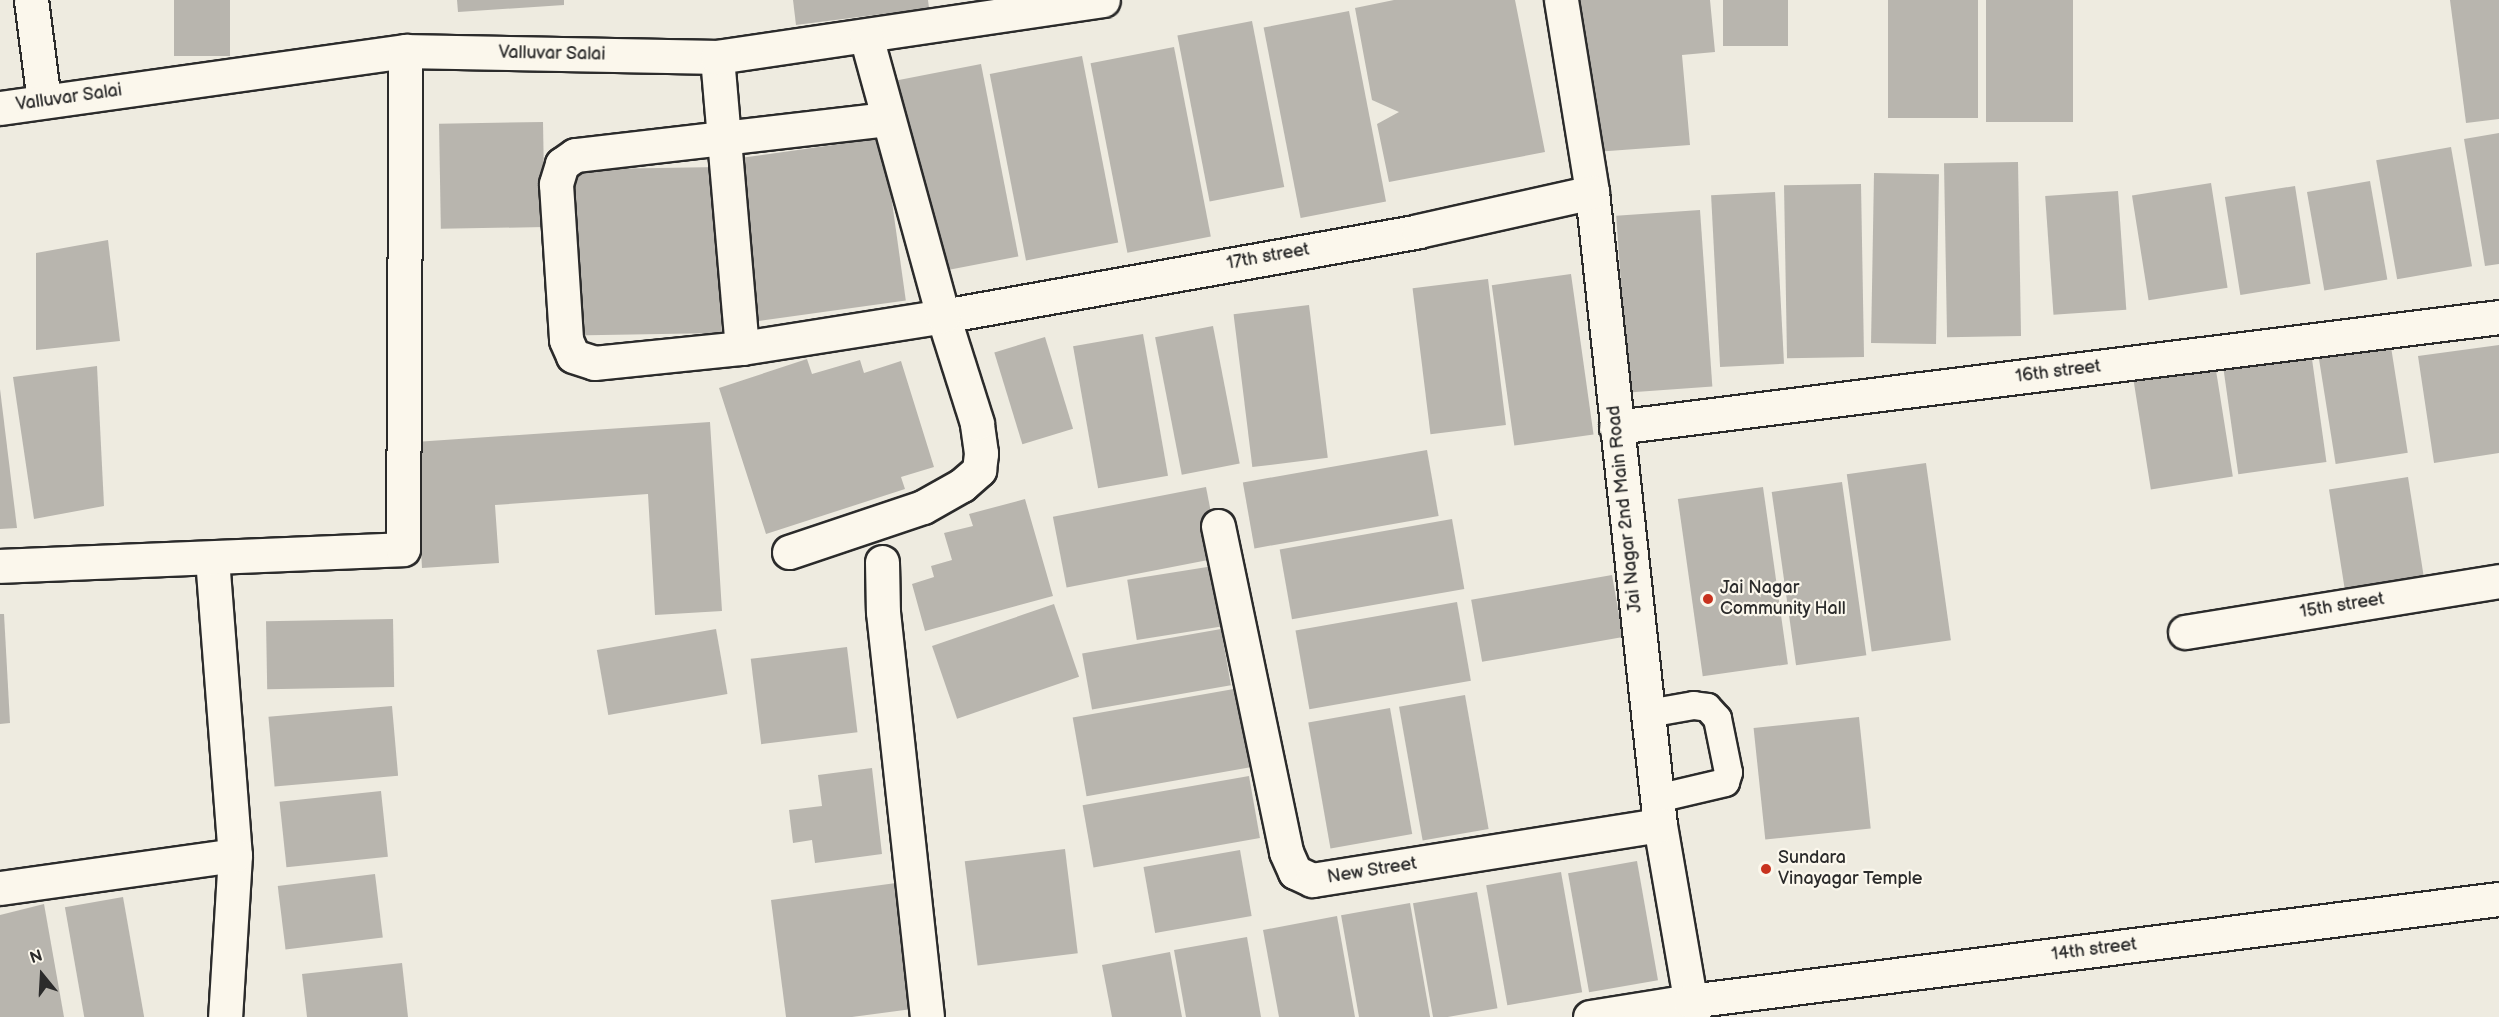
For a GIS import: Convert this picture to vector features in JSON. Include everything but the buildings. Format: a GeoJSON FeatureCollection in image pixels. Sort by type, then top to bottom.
{"type":"FeatureCollection","features":[{"type":"Feature","properties":{"kind":"street"},"geometry":{"type":"LineString","coordinates":[[31,0],[44,101]]}},
{"type":"Feature","properties":{"kind":"street","name":"Valluvar Salai"},"geometry":{"type":"LineString","coordinates":[[0,108],[406,51],[717,57],[866,37],[1058,2],[1103,0]]}},
{"type":"Feature","properties":{"kind":"street","name":"Jai Nagar 2nd Main Road"},"geometry":{"type":"LineString","coordinates":[[1561,0],[1592,192],[1658,812],[1691,1009]]}},
{"type":"Feature","properties":{"kind":"street"},"geometry":{"type":"LineString","coordinates":[[789,552],[922,507],[962,485],[979,470],[981,453],[977,423],[943,316],[866,37]]}},
{"type":"Feature","properties":{"kind":"street"},"geometry":{"type":"LineString","coordinates":[[0,566],[403,549],[406,51]]}},
{"type":"Feature","properties":{"kind":"street"},"geometry":{"type":"LineString","coordinates":[[717,57],[742,348]]}},
{"type":"Feature","properties":{"kind":"street","name":"17th street"},"geometry":{"type":"LineString","coordinates":[[887,119],[575,155],[562,164],[556,184],[566,340],[573,356],[594,363],[742,348],[943,316],[1418,231],[1592,192]]}},
{"type":"Feature","properties":{"kind":"street","name":"16th street"},"geometry":{"type":"LineString","coordinates":[[1616,427],[2499,317]]}},
{"type":"Feature","properties":{"kind":"street","name":"New Street"},"geometry":{"type":"LineString","coordinates":[[1218,526],[1286,852],[1295,872],[1312,880],[1658,812]]}},
{"type":"Feature","properties":{"kind":"street"},"geometry":{"type":"LineString","coordinates":[[212,558],[235,855],[225,1017]]}},
{"type":"Feature","properties":{"kind":"street"},"geometry":{"type":"LineString","coordinates":[[882,562],[883,612],[927,1017]]}},
{"type":"Feature","properties":{"kind":"street","name":"15th street"},"geometry":{"type":"LineString","coordinates":[[2185,632],[2499,581]]}},
{"type":"Feature","properties":{"kind":"street"},"geometry":{"type":"LineString","coordinates":[[0,888],[235,855]]}},
{"type":"Feature","properties":{"kind":"street","name":"14th street"},"geometry":{"type":"LineString","coordinates":[[1590,1017],[1691,1009],[2499,899]]}},
{"type":"Feature","properties":{"kind":"lane"},"geometry":{"type":"LineString","coordinates":[[1648,713],[1693,705],[1707,707],[1717,718],[1728,771],[1725,783],[1658,812]]}},
{"type":"Feature","properties":{"kind":"place","name":"Jai Nagar Community Hall"},"geometry":{"type":"Point","coordinates":[1708,599]}},
{"type":"Feature","properties":{"kind":"place","name":"Sundara Vinayagar Temple"},"geometry":{"type":"Point","coordinates":[1766,869]}}]}
